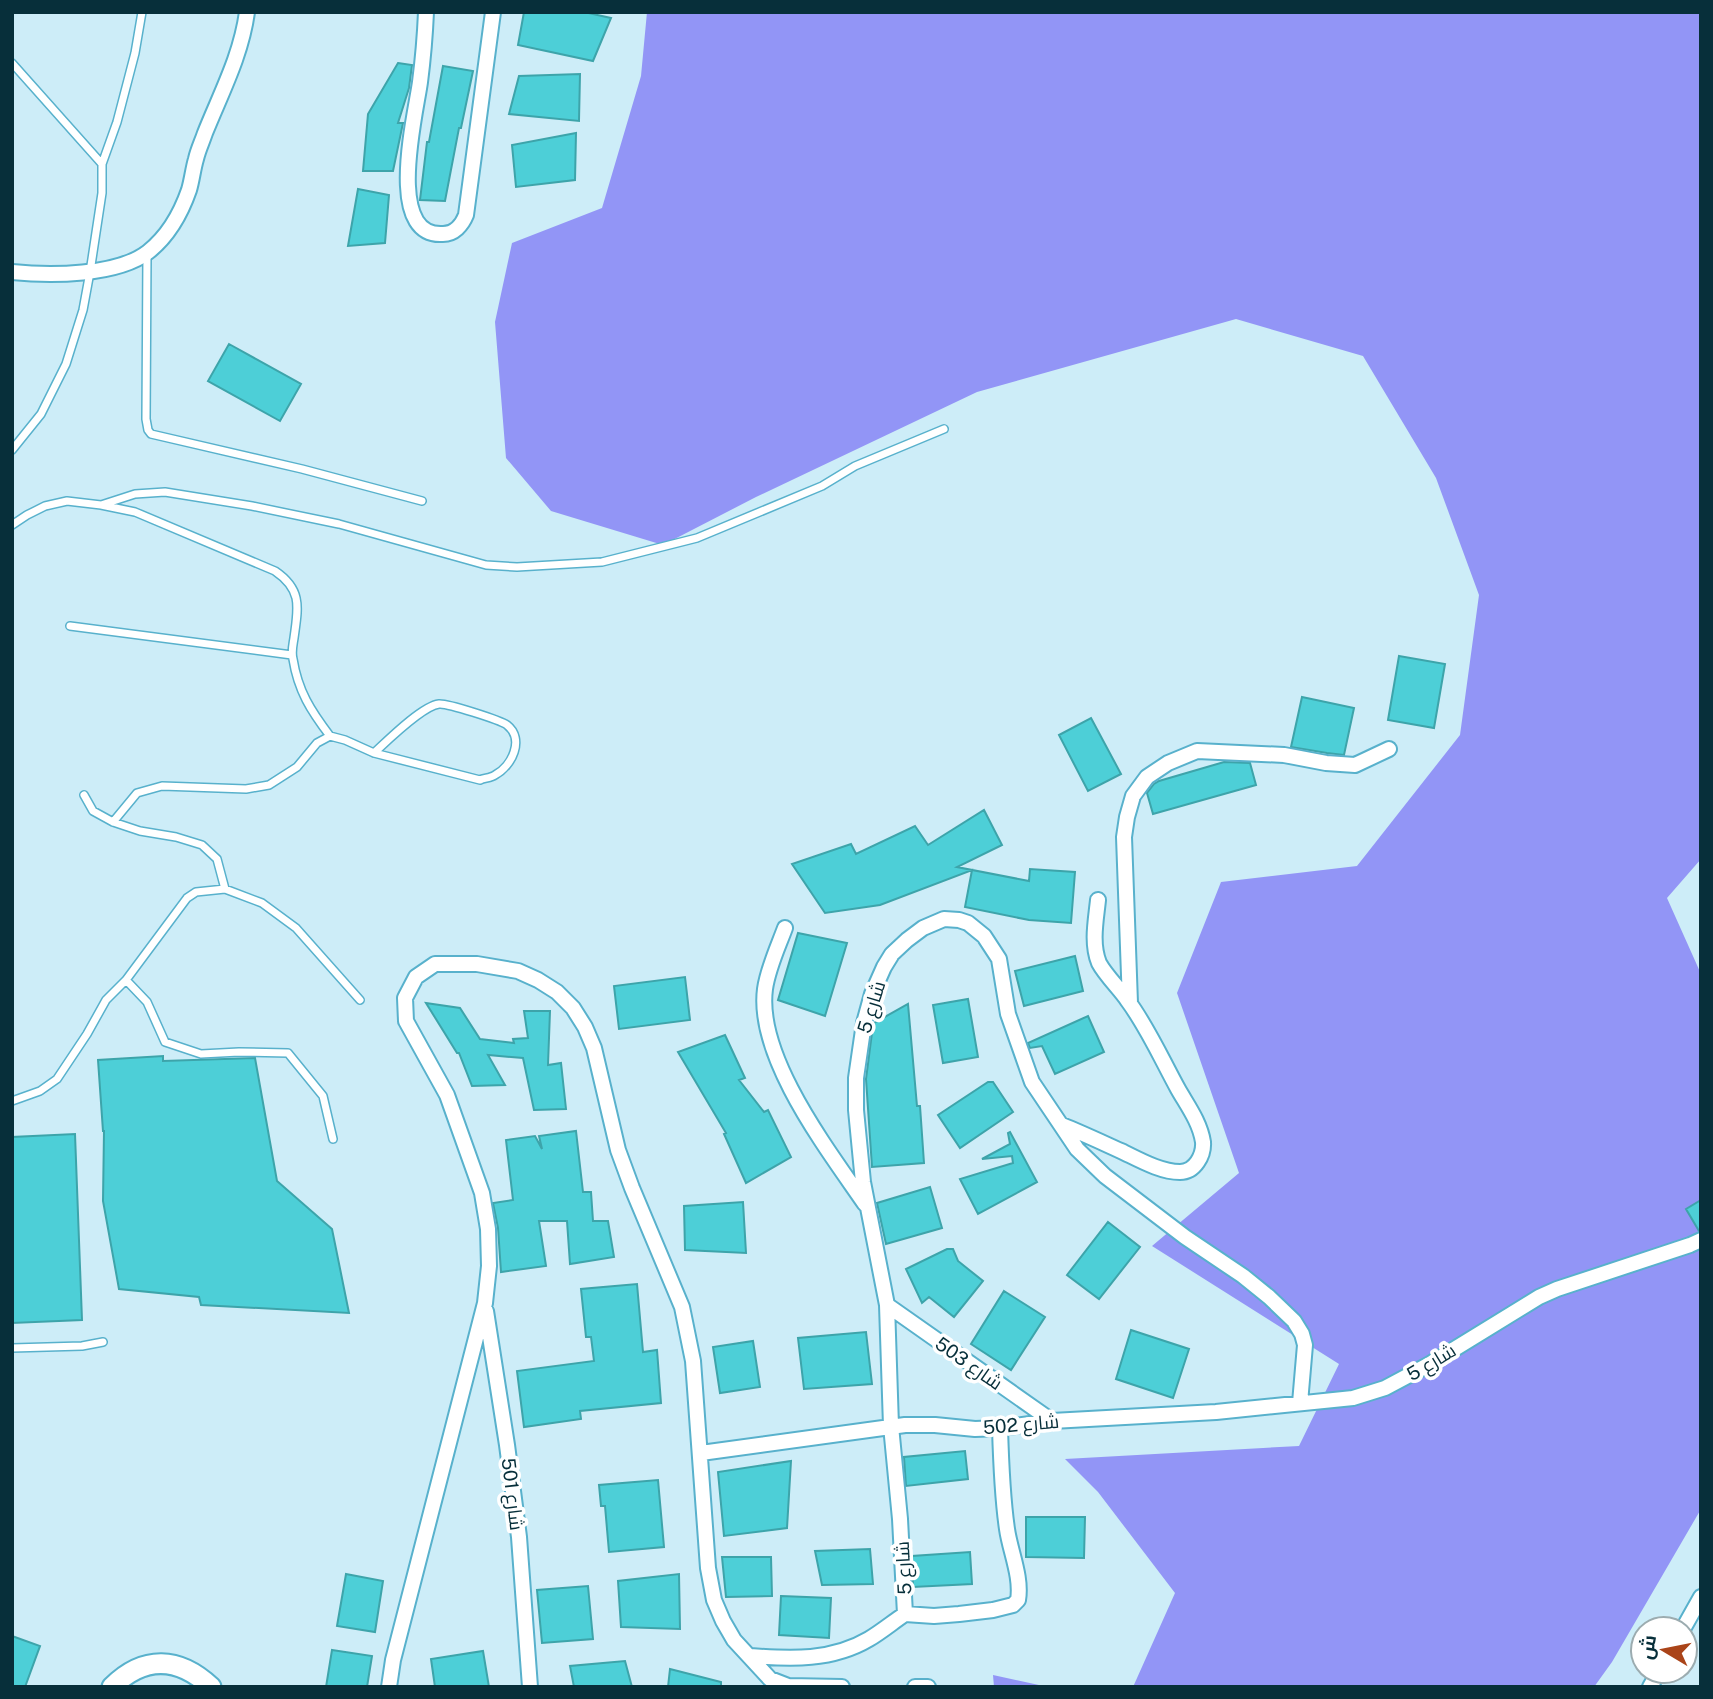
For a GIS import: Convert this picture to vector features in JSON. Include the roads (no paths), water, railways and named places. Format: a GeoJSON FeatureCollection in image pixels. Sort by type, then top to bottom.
{"type":"FeatureCollection","features":[{"type":"Feature","properties":{"kind":"street"},"geometry":{"type":"LineString","coordinates":[[12,272],[90,272],[128,262],[146,253],[164,236],[189,189],[196,158],[240,50],[247,12]]}},
{"type":"Feature","properties":{"kind":"street"},"geometry":{"type":"LineString","coordinates":[[426,12],[420,81],[408,164],[408,197],[417,222],[434,234],[444,235],[453,232],[463,222],[469,202],[493,12]]}},
{"type":"Feature","properties":{"kind":"street"},"geometry":{"type":"LineString","coordinates":[[1130,1003],[1124,837],[1133,796],[1147,777],[1168,763],[1197,751],[1284,755],[1355,765],[1389,749]]}},
{"type":"Feature","properties":{"kind":"street"},"geometry":{"type":"LineString","coordinates":[[1061,1124],[1147,1163],[1172,1171],[1189,1171],[1195,1166],[1203,1147],[1198,1124],[1130,1003],[1100,964],[1095,947],[1098,900]]}},
{"type":"Feature","properties":{"kind":"street","name":"شارع 5"},"geometry":{"type":"LineString","coordinates":[[750,1656],[792,1658],[827,1655],[854,1647],[905,1614],[891,1426],[887,1305],[867,1209],[856,1110],[856,1078],[864,1023],[872,994],[884,967],[892,954],[923,928],[944,919],[959,920],[968,923],[984,936],[999,959],[1008,1014],[1032,1082],[1077,1149],[1105,1176],[1185,1237],[1231,1267],[1294,1321],[1303,1334],[1305,1345],[1300,1403],[1345,1400],[1385,1388],[1430,1364],[1539,1297],[1701,1240]]}},
{"type":"Feature","properties":{"kind":"street"},"geometry":{"type":"LineString","coordinates":[[785,928],[767,977],[764,1010],[769,1039],[798,1102],[867,1209]]}},
{"type":"Feature","properties":{"kind":"street"},"geometry":{"type":"LineString","coordinates":[[389,1687],[393,1660],[485,1303],[489,1266],[488,1229],[482,1193],[447,1095],[406,1021],[405,998],[416,976],[435,964],[477,964],[518,971],[557,992],[573,1008],[585,1027],[594,1048],[618,1150],[682,1307],[693,1360],[710,1583],[714,1600],[734,1640],[770,1679],[788,1686],[842,1687]]}},
{"type":"Feature","properties":{"kind":"street","name":"شارع 501"},"geometry":{"type":"LineString","coordinates":[[485,1303],[519,1537],[530,1687]]}},
{"type":"Feature","properties":{"kind":"street","name":"شارع 503"},"geometry":{"type":"LineString","coordinates":[[887,1305],[1052,1421]]}},
{"type":"Feature","properties":{"kind":"street","name":"شارع 502"},"geometry":{"type":"LineString","coordinates":[[701,1453],[891,1426],[922,1424],[975,1429],[1000,1428],[1052,1421],[1216,1412],[1300,1403]]}},
{"type":"Feature","properties":{"kind":"street"},"geometry":{"type":"LineString","coordinates":[[905,1614],[934,1616],[993,1610],[1015,1604],[1018,1600],[1017,1580],[1007,1532],[1000,1428]]}},
{"type":"Feature","properties":{"kind":"street"},"geometry":{"type":"LineString","coordinates":[[1691,1615],[1701,1597]]}},
{"type":"Feature","properties":{"kind":"street"},"geometry":{"type":"LineString","coordinates":[[112,1687],[141,1668],[168,1664],[192,1672],[211,1687]]}},
{"type":"Feature","properties":{"kind":"street"},"geometry":{"type":"LineString","coordinates":[[915,1687],[928,1687]]}},
{"type":"Feature","properties":{"kind":"lane"},"geometry":{"type":"LineString","coordinates":[[12,450],[41,414],[66,364],[83,310],[102,193],[102,164],[117,122],[135,53],[142,12]]}},
{"type":"Feature","properties":{"kind":"lane"},"geometry":{"type":"LineString","coordinates":[[12,63],[102,164]]}},
{"type":"Feature","properties":{"kind":"lane"},"geometry":{"type":"LineString","coordinates":[[146,253],[146,419],[148,430],[152,434],[302,469],[422,501]]}},
{"type":"Feature","properties":{"kind":"lane"},"geometry":{"type":"LineString","coordinates":[[100,505],[135,494],[165,492],[339,524],[486,565],[517,567],[602,562],[697,538],[822,486],[855,466],[944,429]]}},
{"type":"Feature","properties":{"kind":"lane"},"geometry":{"type":"LineString","coordinates":[[12,525],[45,506],[67,501],[100,505],[135,512],[275,571],[286,578],[296,593],[298,608],[292,655],[298,685],[311,712],[330,736],[374,753],[480,780],[496,775],[510,762],[516,749],[514,736],[506,725],[455,706],[438,704],[417,716],[374,753]]}},
{"type":"Feature","properties":{"kind":"lane"},"geometry":{"type":"LineString","coordinates":[[71,626],[292,655]]}},
{"type":"Feature","properties":{"kind":"lane"},"geometry":{"type":"LineString","coordinates":[[113,822],[137,793],[162,786],[246,789],[269,785],[297,767],[317,743],[330,736]]}},
{"type":"Feature","properties":{"kind":"lane"},"geometry":{"type":"LineString","coordinates":[[84,795],[93,811],[113,822],[202,845],[217,859],[225,889]]}},
{"type":"Feature","properties":{"kind":"lane"},"geometry":{"type":"LineString","coordinates":[[12,1101],[40,1091],[57,1079],[106,1000],[126,980],[187,898],[196,892],[225,889],[262,903],[296,928],[360,1000]]}},
{"type":"Feature","properties":{"kind":"lane"},"geometry":{"type":"LineString","coordinates":[[126,980],[147,1002],[164,1042],[201,1054],[288,1053],[323,1096],[333,1139]]}},
{"type":"Feature","properties":{"kind":"lane"},"geometry":{"type":"LineString","coordinates":[[12,1348],[82,1346],[103,1342]]}}]}
